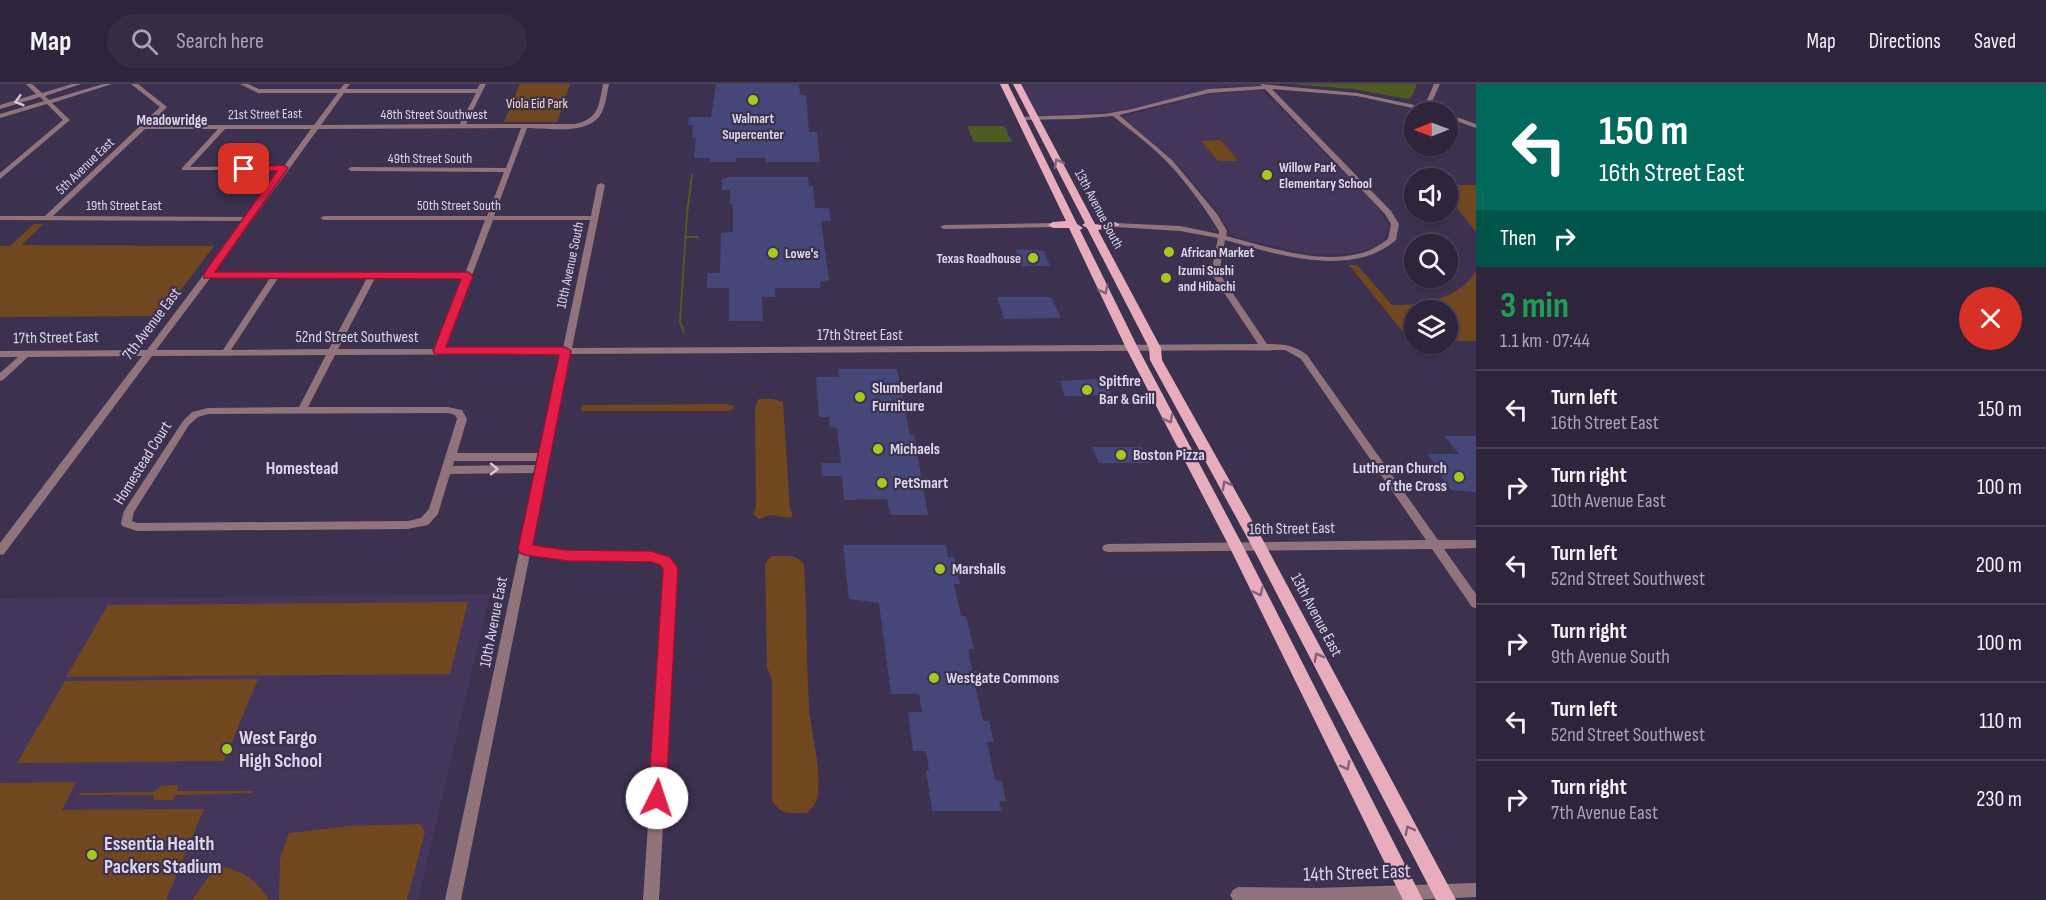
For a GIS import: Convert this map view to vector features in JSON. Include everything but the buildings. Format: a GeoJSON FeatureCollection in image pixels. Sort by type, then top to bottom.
{"type":"FeatureCollection","features":[{"type":"Feature","properties":{"kind":"main road","name":"13th Avenue South"},"geometry":{"type":"LineString","coordinates":[[1004,84],[1132,348]]}},
{"type":"Feature","properties":{"kind":"main road","name":"13th Avenue South"},"geometry":{"type":"LineString","coordinates":[[1017,84],[1086,215],[1096,227],[1101,245],[1155,348]]}},
{"type":"Feature","properties":{"kind":"main road"},"geometry":{"type":"LineString","coordinates":[[1049,180],[1066,196],[1077,218],[1096,227],[1115,225]]}},
{"type":"Feature","properties":{"kind":"main road"},"geometry":{"type":"LineString","coordinates":[[1057,225],[1066,218],[1066,214]]}},
{"type":"Feature","properties":{"kind":"main road"},"geometry":{"type":"LineString","coordinates":[[1086,215],[1096,222],[1115,225]]}},
{"type":"Feature","properties":{"kind":"main road"},"geometry":{"type":"LineString","coordinates":[[1057,225],[1072,226],[1084,232],[1101,262],[1118,277]]}},
{"type":"Feature","properties":{"kind":"main road"},"geometry":{"type":"LineString","coordinates":[[1057,225],[1071,230],[1077,237]]}},
{"type":"Feature","properties":{"kind":"main road"},"geometry":{"type":"LineString","coordinates":[[1132,348],[1236,546],[1411,896]]}},
{"type":"Feature","properties":{"kind":"main road","name":"13th Avenue East"},"geometry":{"type":"LineString","coordinates":[[1155,348],[1156,360],[1259,546],[1443,896]]}},
{"type":"Feature","properties":{"kind":"street"},"geometry":{"type":"LineString","coordinates":[[0,177],[67,121],[29,84]]}},
{"type":"Feature","properties":{"kind":"street"},"geometry":{"type":"LineString","coordinates":[[0,107],[78,84]]}},
{"type":"Feature","properties":{"kind":"street"},"geometry":{"type":"LineString","coordinates":[[0,116],[109,84]]}},
{"type":"Feature","properties":{"kind":"street","name":"5th Avenue East"},"geometry":{"type":"LineString","coordinates":[[47,218],[164,107],[134,84]]}},
{"type":"Feature","properties":{"kind":"street"},"geometry":{"type":"LineString","coordinates":[[243,84],[258,91],[344,88],[480,91]]}},
{"type":"Feature","properties":{"kind":"street"},"geometry":{"type":"LineString","coordinates":[[462,126],[483,84]]}},
{"type":"Feature","properties":{"kind":"street","name":"48th Street Southwest"},"geometry":{"type":"LineString","coordinates":[[316,126],[575,126],[588,123],[597,117],[606,84]]}},
{"type":"Feature","properties":{"kind":"street"},"geometry":{"type":"LineString","coordinates":[[1429,102],[1437,84]]}},
{"type":"Feature","properties":{"kind":"street"},"geometry":{"type":"LineString","coordinates":[[1019,118],[1113,114],[1208,91],[1264,85],[1359,95],[1404,104]]}},
{"type":"Feature","properties":{"kind":"street"},"geometry":{"type":"LineString","coordinates":[[1115,225],[1167,227],[1221,237],[1289,254],[1326,258],[1361,257],[1381,249],[1392,240],[1395,224],[1375,198],[1264,85]]}},
{"type":"Feature","properties":{"kind":"street","name":"7th Avenue East"},"geometry":{"type":"LineString","coordinates":[[0,551],[344,88]]}},
{"type":"Feature","properties":{"kind":"street"},"geometry":{"type":"LineString","coordinates":[[1113,114],[1153,145],[1185,178],[1221,226],[1215,273],[1264,347]]}},
{"type":"Feature","properties":{"kind":"street"},"geometry":{"type":"LineString","coordinates":[[1458,120],[1476,126]]}},
{"type":"Feature","properties":{"kind":"street","name":"21st Street East"},"geometry":{"type":"LineString","coordinates":[[143,127],[316,126]]}},
{"type":"Feature","properties":{"kind":"street"},"geometry":{"type":"LineString","coordinates":[[439,351],[525,126]]}},
{"type":"Feature","properties":{"kind":"street"},"geometry":{"type":"LineString","coordinates":[[223,127],[184,170],[284,168]]}},
{"type":"Feature","properties":{"kind":"street","name":"49th Street South"},"geometry":{"type":"LineString","coordinates":[[351,169],[508,170]]}},
{"type":"Feature","properties":{"kind":"street","name":"10th Avenue South"},"geometry":{"type":"LineString","coordinates":[[565,351],[601,185]]}},
{"type":"Feature","properties":{"kind":"street","name":"19th Street East"},"geometry":{"type":"LineString","coordinates":[[0,218],[248,219]]}},
{"type":"Feature","properties":{"kind":"street","name":"50th Street South"},"geometry":{"type":"LineString","coordinates":[[324,218],[594,218]]}},
{"type":"Feature","properties":{"kind":"street"},"geometry":{"type":"LineString","coordinates":[[944,227],[1057,225]]}},
{"type":"Feature","properties":{"kind":"street"},"geometry":{"type":"LineString","coordinates":[[207,275],[468,276]]}},
{"type":"Feature","properties":{"kind":"street"},"geometry":{"type":"LineString","coordinates":[[225,353],[275,276]]}},
{"type":"Feature","properties":{"kind":"street"},"geometry":{"type":"LineString","coordinates":[[302,410],[372,276]]}},
{"type":"Feature","properties":{"kind":"street","name":"17th Street East"},"geometry":{"type":"LineString","coordinates":[[565,351],[1286,347],[1296,351],[1313,372],[1476,603]]}},
{"type":"Feature","properties":{"kind":"street","name":"52nd Street Southwest"},"geometry":{"type":"LineString","coordinates":[[148,352],[565,351]]}},
{"type":"Feature","properties":{"kind":"street","name":"10th Avenue East"},"geometry":{"type":"LineString","coordinates":[[453,900],[565,351]]}},
{"type":"Feature","properties":{"kind":"street","name":"17th Street East"},"geometry":{"type":"LineString","coordinates":[[0,354],[148,352]]}},
{"type":"Feature","properties":{"kind":"street"},"geometry":{"type":"LineString","coordinates":[[0,378],[26,354]]}},
{"type":"Feature","properties":{"kind":"street","name":"Homestead Court"},"geometry":{"type":"LineString","coordinates":[[208,411],[459,412],[462,419],[450,457],[434,511],[424,522],[408,525],[137,527],[126,523],[129,511],[186,423],[195,414],[208,411]]}},
{"type":"Feature","properties":{"kind":"street"},"geometry":{"type":"LineString","coordinates":[[450,457],[543,463]]}},
{"type":"Feature","properties":{"kind":"street"},"geometry":{"type":"LineString","coordinates":[[447,470],[543,463]]}},
{"type":"Feature","properties":{"kind":"street","name":"16th Street East"},"geometry":{"type":"LineString","coordinates":[[1108,548],[1476,544]]}},
{"type":"Feature","properties":{"kind":"street"},"geometry":{"type":"LineString","coordinates":[[525,549],[567,555],[651,556],[668,564],[672,573],[651,900]]}},
{"type":"Feature","properties":{"kind":"street","name":"14th Street East"},"geometry":{"type":"LineString","coordinates":[[1238,895],[1443,896],[1476,890]]}},
{"type":"Feature","properties":{"kind":"shaded area"},"geometry":{"type":"Polygon","coordinates":[[[1020,84],[1258,84],[1260,86],[1227,86],[1116,112],[1037,116],[1020,84]]]}},
{"type":"Feature","properties":{"kind":"shaded area"},"geometry":{"type":"Polygon","coordinates":[[[1290,84],[1417,84],[1411,98],[1408,99],[1353,89],[1290,84]]]}},
{"type":"Feature","properties":{"kind":"shaded area","name":"Willow Park Elementary School"},"geometry":{"type":"Polygon","coordinates":[[[1263,91],[1373,202],[1389,226],[1384,240],[1362,252],[1327,255],[1305,253],[1234,237],[1209,200],[1178,165],[1123,117],[1203,95],[1263,91]]]}},
{"type":"Feature","properties":{"kind":"shaded area"},"geometry":{"type":"Polygon","coordinates":[[[967,126],[1004,126],[1012,142],[974,142],[967,126]]]}},
{"type":"Feature","properties":{"kind":"shaded area","name":"West Fargo High School"},"geometry":{"type":"Polygon","coordinates":[[[490,594],[418,900],[0,900],[0,599],[490,594]]]}},
{"type":"Feature","properties":{"kind":"green space","name":"Viola Eid Park"},"geometry":{"type":"Polygon","coordinates":[[[520,84],[570,84],[557,122],[504,122],[520,84]]]}},
{"type":"Feature","properties":{"kind":"green space"},"geometry":{"type":"Polygon","coordinates":[[[1221,140],[1238,161],[1218,161],[1201,141],[1221,140]]]}},
{"type":"Feature","properties":{"kind":"green space"},"geometry":{"type":"Polygon","coordinates":[[[1458,185],[1476,185],[1476,232],[1458,210],[1458,185]]]}},
{"type":"Feature","properties":{"kind":"green space"},"geometry":{"type":"Polygon","coordinates":[[[34,224],[43,224],[22,245],[214,246],[161,316],[0,317],[0,246],[10,246],[34,224]]]}},
{"type":"Feature","properties":{"kind":"green space"},"geometry":{"type":"Polygon","coordinates":[[[1349,265],[1357,265],[1392,305],[1404,304],[1404,333],[1349,265]]]}},
{"type":"Feature","properties":{"kind":"green space"},"geometry":{"type":"Polygon","coordinates":[[[1476,271],[1476,341],[1458,341],[1458,300],[1435,300],[1460,288],[1476,271]]]}},
{"type":"Feature","properties":{"kind":"green space"},"geometry":{"type":"Polygon","coordinates":[[[759,399],[783,402],[790,510],[793,514],[790,518],[770,515],[759,519],[753,514],[756,506],[755,406],[759,399]]]}},
{"type":"Feature","properties":{"kind":"green space"},"geometry":{"type":"Polygon","coordinates":[[[725,404],[734,406],[734,409],[726,411],[582,411],[580,408],[583,405],[725,404]]]}},
{"type":"Feature","properties":{"kind":"green space"},"geometry":{"type":"Polygon","coordinates":[[[771,556],[794,557],[804,565],[809,707],[819,782],[816,802],[807,813],[783,811],[772,800],[772,680],[767,667],[765,564],[771,556]]]}},
{"type":"Feature","properties":{"kind":"green space"},"geometry":{"type":"Polygon","coordinates":[[[468,602],[450,674],[66,677],[108,605],[468,602]]]}},
{"type":"Feature","properties":{"kind":"green space"},"geometry":{"type":"Polygon","coordinates":[[[258,679],[224,761],[17,763],[65,681],[258,679]]]}},
{"type":"Feature","properties":{"kind":"green space","name":"Essentia Health Packers Stadium"},"geometry":{"type":"Polygon","coordinates":[[[76,782],[62,810],[204,809],[166,900],[0,900],[0,783],[76,782]]]}},
{"type":"Feature","properties":{"kind":"green space"},"geometry":{"type":"Polygon","coordinates":[[[179,785],[177,791],[254,791],[252,793],[175,795],[173,800],[154,800],[154,795],[78,795],[80,793],[154,792],[161,786],[179,785]]]}},
{"type":"Feature","properties":{"kind":"green space"},"geometry":{"type":"Polygon","coordinates":[[[420,824],[425,832],[407,900],[279,900],[280,859],[289,833],[350,826],[420,824]]]}},
{"type":"Feature","properties":{"kind":"green space"},"geometry":{"type":"Polygon","coordinates":[[[217,865],[247,876],[258,885],[269,900],[192,900],[217,865]]]}},
{"type":"Feature","properties":{"kind":"waterway"},"geometry":{"type":"LineString","coordinates":[[685,237],[692,175]]}},
{"type":"Feature","properties":{"kind":"waterway"},"geometry":{"type":"LineString","coordinates":[[684,332],[680,322],[685,237]]}},
{"type":"Feature","properties":{"kind":"waterway"},"geometry":{"type":"LineString","coordinates":[[685,237],[698,237]]}},
{"type":"Feature","properties":{"kind":"place","name":"Walmart Supercenter"},"geometry":{"type":"Point","coordinates":[753,100]}},
{"type":"Feature","properties":{"kind":"place","name":"Willow Park Elementary School"},"geometry":{"type":"Point","coordinates":[1267,175]}},
{"type":"Feature","properties":{"kind":"place","name":"African Market"},"geometry":{"type":"Point","coordinates":[1169,252]}},
{"type":"Feature","properties":{"kind":"place","name":"Lowe's"},"geometry":{"type":"Point","coordinates":[773,253]}},
{"type":"Feature","properties":{"kind":"place","name":"Texas Roadhouse"},"geometry":{"type":"Point","coordinates":[1033,258]}},
{"type":"Feature","properties":{"kind":"place","name":"Izumi Sushi and Hibachi"},"geometry":{"type":"Point","coordinates":[1166,278]}},
{"type":"Feature","properties":{"kind":"place","name":"Spitfire Bar & Grill"},"geometry":{"type":"Point","coordinates":[1087,390]}},
{"type":"Feature","properties":{"kind":"place","name":"Slumberland Furniture"},"geometry":{"type":"Point","coordinates":[860,397]}},
{"type":"Feature","properties":{"kind":"place","name":"Michaels"},"geometry":{"type":"Point","coordinates":[878,449]}},
{"type":"Feature","properties":{"kind":"place","name":"Boston Pizza"},"geometry":{"type":"Point","coordinates":[1121,455]}},
{"type":"Feature","properties":{"kind":"place","name":"Lutheran Church of the Cross"},"geometry":{"type":"Point","coordinates":[1459,477]}},
{"type":"Feature","properties":{"kind":"place","name":"PetSmart"},"geometry":{"type":"Point","coordinates":[882,483]}},
{"type":"Feature","properties":{"kind":"place","name":"Marshalls"},"geometry":{"type":"Point","coordinates":[940,569]}},
{"type":"Feature","properties":{"kind":"place","name":"Westgate Commons"},"geometry":{"type":"Point","coordinates":[934,678]}},
{"type":"Feature","properties":{"kind":"place","name":"West Fargo High School"},"geometry":{"type":"Point","coordinates":[227,749]}},
{"type":"Feature","properties":{"kind":"place","name":"Essentia Health Packers Stadium"},"geometry":{"type":"Point","coordinates":[92,855]}},
{"type":"Feature","properties":{"kind":"district","name":"Meadowridge"},"geometry":{"type":"Point","coordinates":[172,120]}},
{"type":"Feature","properties":{"kind":"district","name":"Homestead"},"geometry":{"type":"Point","coordinates":[302,468]}},
{"type":"Feature","properties":{"kind":"route"},"geometry":{"type":"LineString","coordinates":[[244,169],[284,168],[207,275],[468,276],[439,351],[565,351],[525,549],[567,555],[651,556],[665,561],[671,568],[657,798]]}}]}
